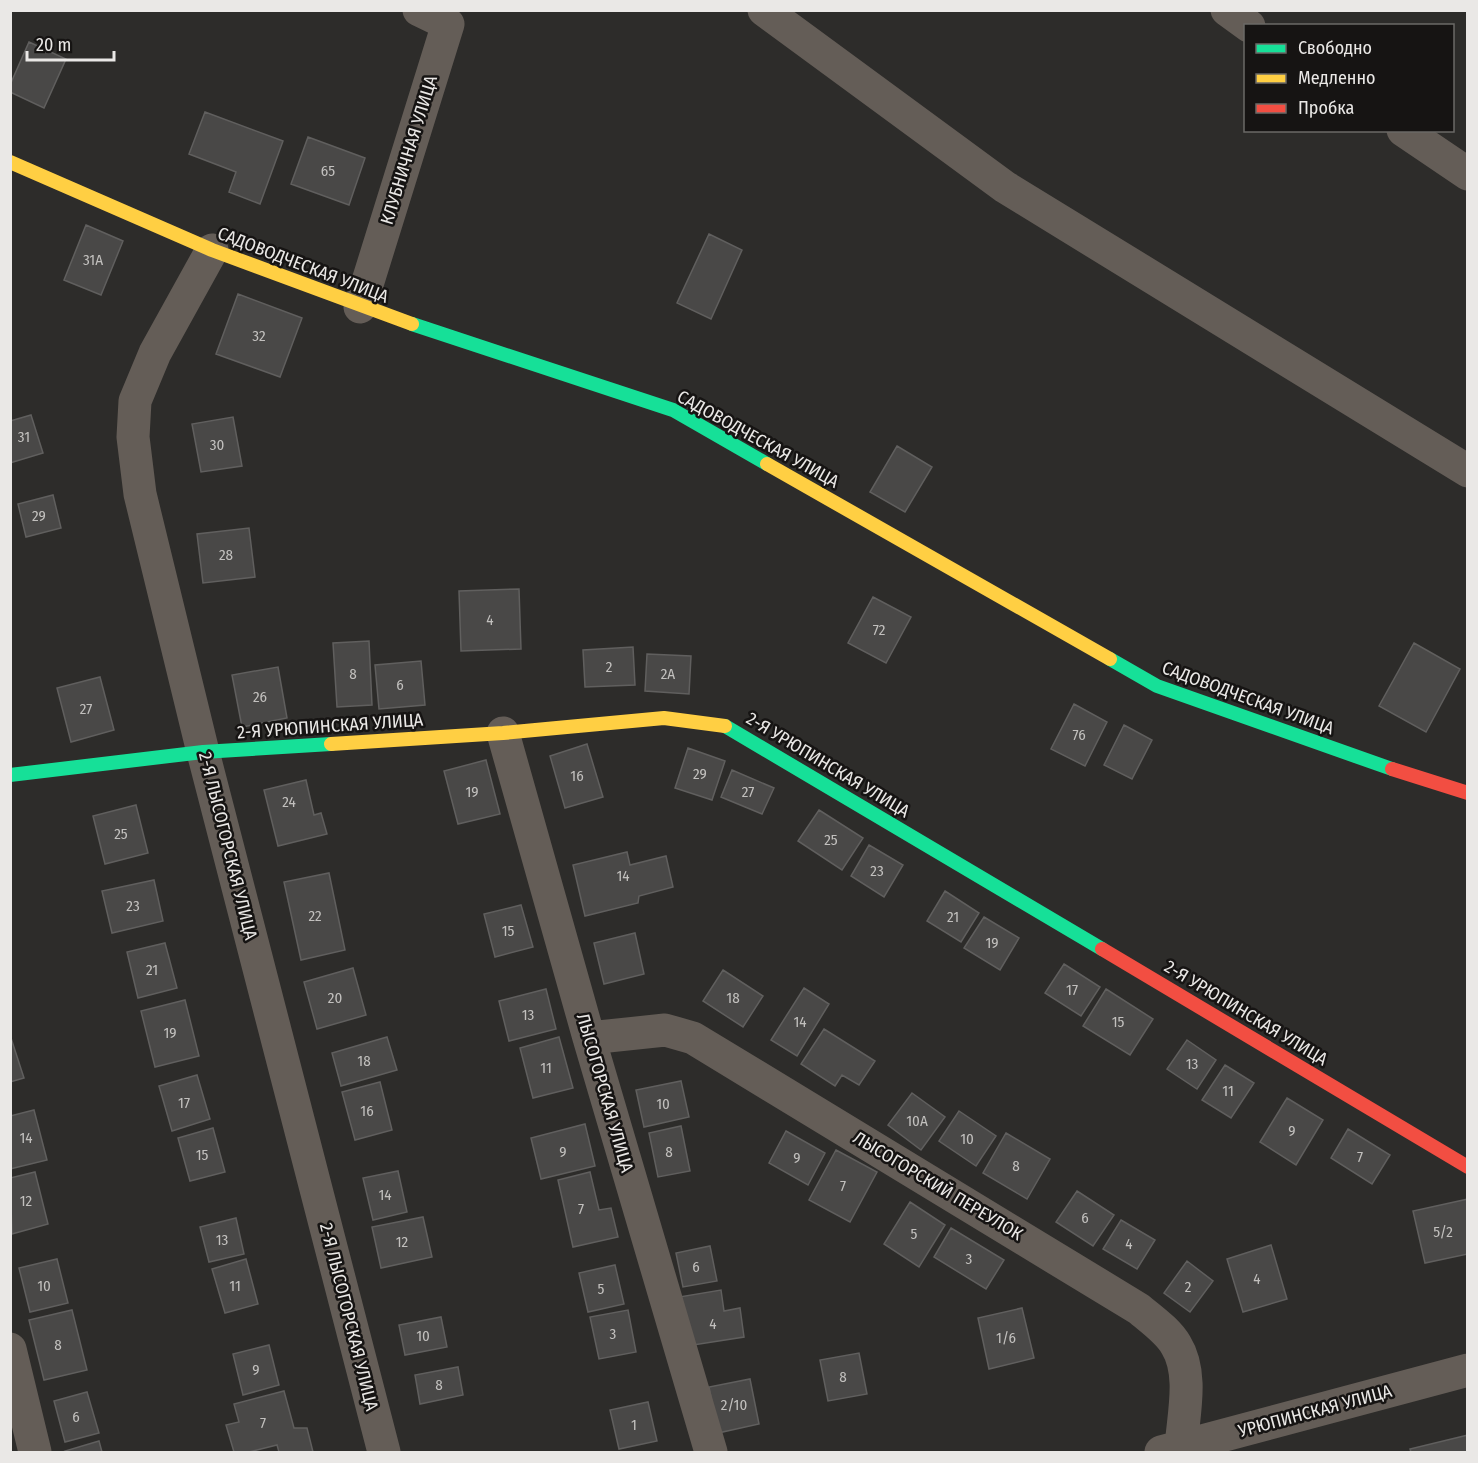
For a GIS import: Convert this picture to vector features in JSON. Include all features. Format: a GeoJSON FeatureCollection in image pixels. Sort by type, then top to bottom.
{"type":"FeatureCollection","features":[{"type":"Feature","properties":{"kind":"street","name":"КЛУБНИЧНАЯ УЛИЦА"},"geometry":{"type":"LineString","coordinates":[[360,307],[451,17],[419,10]]}},
{"type":"Feature","properties":{"kind":"street"},"geometry":{"type":"LineString","coordinates":[[764,10],[1005,187],[1467,471]]}},
{"type":"Feature","properties":{"kind":"street"},"geometry":{"type":"LineString","coordinates":[[1227,10],[1246,24]]}},
{"type":"Feature","properties":{"kind":"street"},"geometry":{"type":"LineString","coordinates":[[1406,132],[1467,174]]}},
{"type":"Feature","properties":{"kind":"street","name":"САДОВОДЧЕСКАЯ УЛИЦА"},"geometry":{"type":"LineString","coordinates":[[10,162],[212,250],[360,307],[673,410],[1157,686],[1467,793]]}},
{"type":"Feature","properties":{"kind":"street","name":"2-Я ЛЫСОГОРСКАЯ УЛИЦА"},"geometry":{"type":"LineString","coordinates":[[212,250],[154,353],[135,401],[133,418],[140,494],[203,752],[384,1452]]}},
{"type":"Feature","properties":{"kind":"street","name":"2-Я УРЮПИНСКАЯ УЛИЦА"},"geometry":{"type":"LineString","coordinates":[[10,776],[203,752],[503,733],[664,718],[716,723],[733,729],[1467,1167]]}},
{"type":"Feature","properties":{"kind":"street","name":"ЛЫСОГОРСКАЯ УЛИЦА"},"geometry":{"type":"LineString","coordinates":[[503,733],[589,1038],[711,1452]]}},
{"type":"Feature","properties":{"kind":"street","name":"ЛЫСОГОРСКИЙ ПЕРЕУЛОК"},"geometry":{"type":"LineString","coordinates":[[589,1038],[665,1030],[693,1038],[1139,1309],[1177,1345],[1182,1359],[1186,1383],[1171,1450]]}},
{"type":"Feature","properties":{"kind":"street"},"geometry":{"type":"LineString","coordinates":[[10,1349],[17,1403],[35,1452]]}},
{"type":"Feature","properties":{"kind":"street","name":"УРЮПИНСКАЯ УЛИЦА"},"geometry":{"type":"LineString","coordinates":[[1171,1450],[1467,1370]]}},
{"type":"Feature","properties":{"kind":"building"},"geometry":{"type":"Polygon","coordinates":[[[29,42],[66,59],[44,108],[10,92],[10,85],[29,42]]]}},
{"type":"Feature","properties":{"kind":"building"},"geometry":{"type":"Polygon","coordinates":[[[205,112],[283,141],[260,204],[229,192],[236,172],[189,154],[205,112]]]}},
{"type":"Feature","properties":{"kind":"building"},"geometry":{"type":"Polygon","coordinates":[[[308,137],[365,158],[349,205],[291,184],[308,137]]]}},
{"type":"Feature","properties":{"kind":"building"},"geometry":{"type":"Polygon","coordinates":[[[86,225],[123,241],[101,295],[64,280],[86,225]]]}},
{"type":"Feature","properties":{"kind":"building"},"geometry":{"type":"Polygon","coordinates":[[[709,234],[742,250],[711,319],[677,303],[709,234]]]}},
{"type":"Feature","properties":{"kind":"building"},"geometry":{"type":"Polygon","coordinates":[[[238,294],[302,318],[280,377],[216,354],[238,294]]]}},
{"type":"Feature","properties":{"kind":"building"},"geometry":{"type":"Polygon","coordinates":[[[31,415],[43,453],[10,463],[10,421],[31,415]]]}},
{"type":"Feature","properties":{"kind":"building"},"geometry":{"type":"Polygon","coordinates":[[[233,417],[242,466],[201,472],[192,424],[233,417]]]}},
{"type":"Feature","properties":{"kind":"building"},"geometry":{"type":"Polygon","coordinates":[[[897,446],[932,467],[905,512],[870,492],[897,446]]]}},
{"type":"Feature","properties":{"kind":"building"},"geometry":{"type":"Polygon","coordinates":[[[53,495],[61,528],[26,537],[18,504],[53,495]]]}},
{"type":"Feature","properties":{"kind":"building"},"geometry":{"type":"Polygon","coordinates":[[[249,528],[255,577],[203,583],[197,534],[249,528]]]}},
{"type":"Feature","properties":{"kind":"building"},"geometry":{"type":"Polygon","coordinates":[[[519,589],[521,649],[461,651],[459,591],[519,589]]]}},
{"type":"Feature","properties":{"kind":"building"},"geometry":{"type":"Polygon","coordinates":[[[873,597],[911,617],[886,663],[848,643],[873,597]]]}},
{"type":"Feature","properties":{"kind":"building"},"geometry":{"type":"Polygon","coordinates":[[[369,641],[372,705],[337,707],[333,643],[369,641]]]}},
{"type":"Feature","properties":{"kind":"building"},"geometry":{"type":"Polygon","coordinates":[[[1414,643],[1460,669],[1426,732],[1379,706],[1414,643]]]}},
{"type":"Feature","properties":{"kind":"building"},"geometry":{"type":"Polygon","coordinates":[[[633,647],[635,685],[585,687],[583,650],[633,647]]]}},
{"type":"Feature","properties":{"kind":"building"},"geometry":{"type":"Polygon","coordinates":[[[647,654],[691,656],[689,694],[645,691],[647,654]]]}},
{"type":"Feature","properties":{"kind":"building"},"geometry":{"type":"Polygon","coordinates":[[[421,661],[425,705],[379,709],[375,665],[421,661]]]}},
{"type":"Feature","properties":{"kind":"building"},"geometry":{"type":"Polygon","coordinates":[[[278,667],[287,718],[242,727],[232,675],[278,667]]]}},
{"type":"Feature","properties":{"kind":"building"},"geometry":{"type":"Polygon","coordinates":[[[100,677],[114,730],[71,742],[57,688],[100,677]]]}},
{"type":"Feature","properties":{"kind":"building"},"geometry":{"type":"Polygon","coordinates":[[[1074,704],[1107,722],[1085,766],[1051,749],[1074,704]]]}},
{"type":"Feature","properties":{"kind":"building"},"geometry":{"type":"Polygon","coordinates":[[[1124,725],[1152,740],[1132,779],[1104,765],[1124,725]]]}},
{"type":"Feature","properties":{"kind":"building"},"geometry":{"type":"Polygon","coordinates":[[[587,744],[603,797],[565,808],[550,756],[587,744]]]}},
{"type":"Feature","properties":{"kind":"building"},"geometry":{"type":"Polygon","coordinates":[[[688,748],[725,761],[712,800],[675,788],[688,748]]]}},
{"type":"Feature","properties":{"kind":"building"},"geometry":{"type":"Polygon","coordinates":[[[486,760],[500,814],[458,824],[444,771],[486,760]]]}},
{"type":"Feature","properties":{"kind":"building"},"geometry":{"type":"Polygon","coordinates":[[[732,770],[774,788],[762,814],[721,797],[732,770]]]}},
{"type":"Feature","properties":{"kind":"building"},"geometry":{"type":"Polygon","coordinates":[[[306,780],[314,815],[321,813],[327,834],[278,846],[264,790],[306,780]]]}},
{"type":"Feature","properties":{"kind":"building"},"geometry":{"type":"Polygon","coordinates":[[[136,805],[148,853],[105,864],[93,816],[136,805]]]}},
{"type":"Feature","properties":{"kind":"building"},"geometry":{"type":"Polygon","coordinates":[[[819,810],[863,838],[842,870],[798,841],[819,810]]]}},
{"type":"Feature","properties":{"kind":"building"},"geometry":{"type":"Polygon","coordinates":[[[869,845],[903,865],[884,897],[851,876],[869,845]]]}},
{"type":"Feature","properties":{"kind":"building"},"geometry":{"type":"Polygon","coordinates":[[[627,852],[630,865],[666,856],[673,887],[639,896],[638,903],[585,916],[573,865],[627,852]]]}},
{"type":"Feature","properties":{"kind":"building"},"geometry":{"type":"Polygon","coordinates":[[[329,873],[345,950],[301,960],[284,882],[329,873]]]}},
{"type":"Feature","properties":{"kind":"building"},"geometry":{"type":"Polygon","coordinates":[[[154,880],[163,921],[112,933],[102,891],[154,880]]]}},
{"type":"Feature","properties":{"kind":"building"},"geometry":{"type":"Polygon","coordinates":[[[945,891],[979,913],[961,942],[927,921],[945,891]]]}},
{"type":"Feature","properties":{"kind":"building"},"geometry":{"type":"Polygon","coordinates":[[[521,905],[533,947],[495,957],[484,914],[521,905]]]}},
{"type":"Feature","properties":{"kind":"building"},"geometry":{"type":"Polygon","coordinates":[[[984,917],[1019,938],[1000,970],[964,948],[984,917]]]}},
{"type":"Feature","properties":{"kind":"building"},"geometry":{"type":"Polygon","coordinates":[[[635,933],[644,974],[604,984],[594,943],[635,933]]]}},
{"type":"Feature","properties":{"kind":"building"},"geometry":{"type":"Polygon","coordinates":[[[165,943],[177,988],[138,998],[127,952],[165,943]]]}},
{"type":"Feature","properties":{"kind":"building"},"geometry":{"type":"Polygon","coordinates":[[[1064,964],[1100,987],[1081,1016],[1045,993],[1064,964]]]}},
{"type":"Feature","properties":{"kind":"building"},"geometry":{"type":"Polygon","coordinates":[[[353,968],[366,1015],[317,1029],[304,982],[353,968]]]}},
{"type":"Feature","properties":{"kind":"building"},"geometry":{"type":"Polygon","coordinates":[[[723,970],[763,996],[743,1027],[703,1001],[723,970]]]}},
{"type":"Feature","properties":{"kind":"building"},"geometry":{"type":"Polygon","coordinates":[[[804,988],[829,1004],[797,1056],[771,1040],[804,988]]]}},
{"type":"Feature","properties":{"kind":"building"},"geometry":{"type":"Polygon","coordinates":[[[546,989],[556,1029],[509,1041],[499,1001],[546,989]]]}},
{"type":"Feature","properties":{"kind":"building"},"geometry":{"type":"Polygon","coordinates":[[[1106,989],[1153,1019],[1130,1055],[1083,1026],[1106,989]]]}},
{"type":"Feature","properties":{"kind":"building"},"geometry":{"type":"Polygon","coordinates":[[[185,1000],[199,1056],[155,1067],[141,1011],[185,1000]]]}},
{"type":"Feature","properties":{"kind":"building"},"geometry":{"type":"Polygon","coordinates":[[[824,1029],[875,1061],[859,1085],[842,1075],[835,1086],[801,1064],[824,1029]]]}},
{"type":"Feature","properties":{"kind":"building"},"geometry":{"type":"Polygon","coordinates":[[[10,1035],[24,1078],[10,1082],[10,1035]]]}},
{"type":"Feature","properties":{"kind":"building"},"geometry":{"type":"Polygon","coordinates":[[[387,1037],[397,1070],[341,1086],[332,1053],[387,1037]]]}},
{"type":"Feature","properties":{"kind":"building"},"geometry":{"type":"Polygon","coordinates":[[[559,1037],[573,1088],[533,1098],[520,1048],[559,1037]]]}},
{"type":"Feature","properties":{"kind":"building"},"geometry":{"type":"Polygon","coordinates":[[[1187,1040],[1216,1060],[1197,1089],[1167,1069],[1187,1040]]]}},
{"type":"Feature","properties":{"kind":"building"},"geometry":{"type":"Polygon","coordinates":[[[1225,1065],[1254,1083],[1231,1118],[1202,1100],[1225,1065]]]}},
{"type":"Feature","properties":{"kind":"building"},"geometry":{"type":"Polygon","coordinates":[[[197,1075],[210,1119],[172,1131],[159,1086],[197,1075]]]}},
{"type":"Feature","properties":{"kind":"building"},"geometry":{"type":"Polygon","coordinates":[[[681,1081],[689,1117],[644,1127],[636,1090],[681,1081]]]}},
{"type":"Feature","properties":{"kind":"building"},"geometry":{"type":"Polygon","coordinates":[[[380,1082],[392,1130],[355,1140],[342,1092],[380,1082]]]}},
{"type":"Feature","properties":{"kind":"building"},"geometry":{"type":"Polygon","coordinates":[[[912,1093],[945,1117],[921,1150],[888,1125],[912,1093]]]}},
{"type":"Feature","properties":{"kind":"building"},"geometry":{"type":"Polygon","coordinates":[[[1287,1098],[1323,1120],[1296,1165],[1260,1142],[1287,1098]]]}},
{"type":"Feature","properties":{"kind":"building"},"geometry":{"type":"Polygon","coordinates":[[[34,1110],[47,1160],[10,1169],[10,1116],[34,1110]]]}},
{"type":"Feature","properties":{"kind":"building"},"geometry":{"type":"Polygon","coordinates":[[[959,1111],[996,1136],[976,1166],[939,1141],[959,1111]]]}},
{"type":"Feature","properties":{"kind":"building"},"geometry":{"type":"Polygon","coordinates":[[[585,1124],[595,1166],[541,1179],[531,1138],[585,1124]]]}},
{"type":"Feature","properties":{"kind":"building"},"geometry":{"type":"Polygon","coordinates":[[[681,1126],[690,1171],[658,1177],[649,1133],[681,1126]]]}},
{"type":"Feature","properties":{"kind":"building"},"geometry":{"type":"Polygon","coordinates":[[[213,1128],[225,1172],[190,1181],[178,1138],[213,1128]]]}},
{"type":"Feature","properties":{"kind":"building"},"geometry":{"type":"Polygon","coordinates":[[[1348,1129],[1390,1155],[1372,1184],[1331,1158],[1348,1129]]]}},
{"type":"Feature","properties":{"kind":"building"},"geometry":{"type":"Polygon","coordinates":[[[786,1131],[825,1153],[808,1185],[769,1163],[786,1131]]]}},
{"type":"Feature","properties":{"kind":"building"},"geometry":{"type":"Polygon","coordinates":[[[1006,1133],[1050,1159],[1027,1199],[983,1173],[1006,1133]]]}},
{"type":"Feature","properties":{"kind":"building"},"geometry":{"type":"Polygon","coordinates":[[[836,1150],[877,1172],[850,1222],[809,1200],[836,1150]]]}},
{"type":"Feature","properties":{"kind":"building"},"geometry":{"type":"Polygon","coordinates":[[[398,1171],[407,1212],[373,1220],[363,1178],[398,1171]]]}},
{"type":"Feature","properties":{"kind":"building"},"geometry":{"type":"Polygon","coordinates":[[[35,1172],[48,1224],[12,1234],[10,1178],[35,1172]]]}},
{"type":"Feature","properties":{"kind":"building"},"geometry":{"type":"Polygon","coordinates":[[[590,1172],[599,1210],[611,1208],[618,1237],[573,1247],[558,1180],[590,1172]]]}},
{"type":"Feature","properties":{"kind":"building"},"geometry":{"type":"Polygon","coordinates":[[[1077,1191],[1114,1215],[1093,1246],[1056,1222],[1077,1191]]]}},
{"type":"Feature","properties":{"kind":"building"},"geometry":{"type":"Polygon","coordinates":[[[1468,1199],[1468,1254],[1425,1263],[1413,1211],[1468,1199]]]}},
{"type":"Feature","properties":{"kind":"building"},"geometry":{"type":"Polygon","coordinates":[[[910,1202],[945,1225],[919,1267],[884,1244],[910,1202]]]}},
{"type":"Feature","properties":{"kind":"building"},"geometry":{"type":"Polygon","coordinates":[[[423,1217],[432,1257],[381,1268],[372,1227],[423,1217]]]}},
{"type":"Feature","properties":{"kind":"building"},"geometry":{"type":"Polygon","coordinates":[[[236,1218],[244,1254],[209,1262],[200,1227],[236,1218]]]}},
{"type":"Feature","properties":{"kind":"building"},"geometry":{"type":"Polygon","coordinates":[[[1121,1220],[1155,1240],[1137,1269],[1103,1249],[1121,1220]]]}},
{"type":"Feature","properties":{"kind":"building"},"geometry":{"type":"Polygon","coordinates":[[[951,1228],[1004,1260],[986,1289],[934,1257],[951,1228]]]}},
{"type":"Feature","properties":{"kind":"building"},"geometry":{"type":"Polygon","coordinates":[[[1271,1245],[1287,1299],[1243,1312],[1227,1259],[1271,1245]]]}},
{"type":"Feature","properties":{"kind":"building"},"geometry":{"type":"Polygon","coordinates":[[[710,1246],[717,1281],[683,1287],[676,1253],[710,1246]]]}},
{"type":"Feature","properties":{"kind":"building"},"geometry":{"type":"Polygon","coordinates":[[[57,1259],[68,1303],[30,1312],[19,1268],[57,1259]]]}},
{"type":"Feature","properties":{"kind":"building"},"geometry":{"type":"Polygon","coordinates":[[[246,1259],[258,1304],[225,1313],[212,1269],[246,1259]]]}},
{"type":"Feature","properties":{"kind":"building"},"geometry":{"type":"Polygon","coordinates":[[[1187,1261],[1213,1281],[1190,1312],[1164,1293],[1187,1261]]]}},
{"type":"Feature","properties":{"kind":"building"},"geometry":{"type":"Polygon","coordinates":[[[615,1265],[624,1304],[588,1312],[579,1273],[615,1265]]]}},
{"type":"Feature","properties":{"kind":"building"},"geometry":{"type":"Polygon","coordinates":[[[721,1290],[724,1311],[740,1308],[744,1337],[687,1346],[679,1297],[721,1290]]]}},
{"type":"Feature","properties":{"kind":"building"},"geometry":{"type":"Polygon","coordinates":[[[1022,1308],[1034,1358],[989,1369],[978,1318],[1022,1308]]]}},
{"type":"Feature","properties":{"kind":"building"},"geometry":{"type":"Polygon","coordinates":[[[72,1310],[87,1370],[44,1380],[29,1320],[72,1310]]]}},
{"type":"Feature","properties":{"kind":"building"},"geometry":{"type":"Polygon","coordinates":[[[628,1310],[636,1352],[599,1359],[590,1317],[628,1310]]]}},
{"type":"Feature","properties":{"kind":"building"},"geometry":{"type":"Polygon","coordinates":[[[441,1317],[447,1347],[405,1355],[399,1325],[441,1317]]]}},
{"type":"Feature","properties":{"kind":"building"},"geometry":{"type":"Polygon","coordinates":[[[269,1345],[279,1385],[243,1395],[233,1354],[269,1345]]]}},
{"type":"Feature","properties":{"kind":"building"},"geometry":{"type":"Polygon","coordinates":[[[859,1353],[867,1394],[828,1401],[820,1360],[859,1353]]]}},
{"type":"Feature","properties":{"kind":"building"},"geometry":{"type":"Polygon","coordinates":[[[458,1367],[463,1395],[420,1404],[415,1375],[458,1367]]]}},
{"type":"Feature","properties":{"kind":"building"},"geometry":{"type":"Polygon","coordinates":[[[750,1379],[759,1424],[718,1433],[709,1387],[750,1379]]]}},
{"type":"Feature","properties":{"kind":"building"},"geometry":{"type":"Polygon","coordinates":[[[284,1391],[294,1428],[307,1428],[313,1452],[279,1452],[277,1445],[249,1452],[234,1452],[226,1425],[239,1422],[234,1404],[284,1391]]]}},
{"type":"Feature","properties":{"kind":"building"},"geometry":{"type":"Polygon","coordinates":[[[87,1392],[99,1433],[65,1442],[54,1401],[87,1392]]]}},
{"type":"Feature","properties":{"kind":"building"},"geometry":{"type":"Polygon","coordinates":[[[648,1402],[657,1441],[619,1449],[610,1410],[648,1402]]]}},
{"type":"Feature","properties":{"kind":"building"},"geometry":{"type":"Polygon","coordinates":[[[1468,1435],[1468,1452],[1411,1452],[1410,1449],[1468,1435]]]}},
{"type":"Feature","properties":{"kind":"building"},"geometry":{"type":"Polygon","coordinates":[[[99,1441],[102,1452],[65,1451],[99,1441]]]}},
{"type":"Feature","properties":{"kind":"traffic: fast"},"geometry":{"type":"LineString","coordinates":[[412,324],[673,410],[767,464]]}},
{"type":"Feature","properties":{"kind":"traffic: fast"},"geometry":{"type":"LineString","coordinates":[[1110,659],[1157,686],[1392,769]]}},
{"type":"Feature","properties":{"kind":"traffic: fast"},"geometry":{"type":"LineString","coordinates":[[725,726],[1102,949]]}},
{"type":"Feature","properties":{"kind":"traffic: fast"},"geometry":{"type":"LineString","coordinates":[[10,775],[203,752],[331,744]]}},
{"type":"Feature","properties":{"kind":"traffic: slow"},"geometry":{"type":"LineString","coordinates":[[10,162],[212,250],[412,324]]}},
{"type":"Feature","properties":{"kind":"traffic: slow"},"geometry":{"type":"LineString","coordinates":[[767,464],[1110,659]]}},
{"type":"Feature","properties":{"kind":"traffic: slow"},"geometry":{"type":"LineString","coordinates":[[331,744],[503,733],[664,718],[725,726]]}},
{"type":"Feature","properties":{"kind":"traffic: jam"},"geometry":{"type":"LineString","coordinates":[[1392,769],[1468,793]]}},
{"type":"Feature","properties":{"kind":"traffic: jam"},"geometry":{"type":"LineString","coordinates":[[1102,949],[1468,1167]]}}]}
